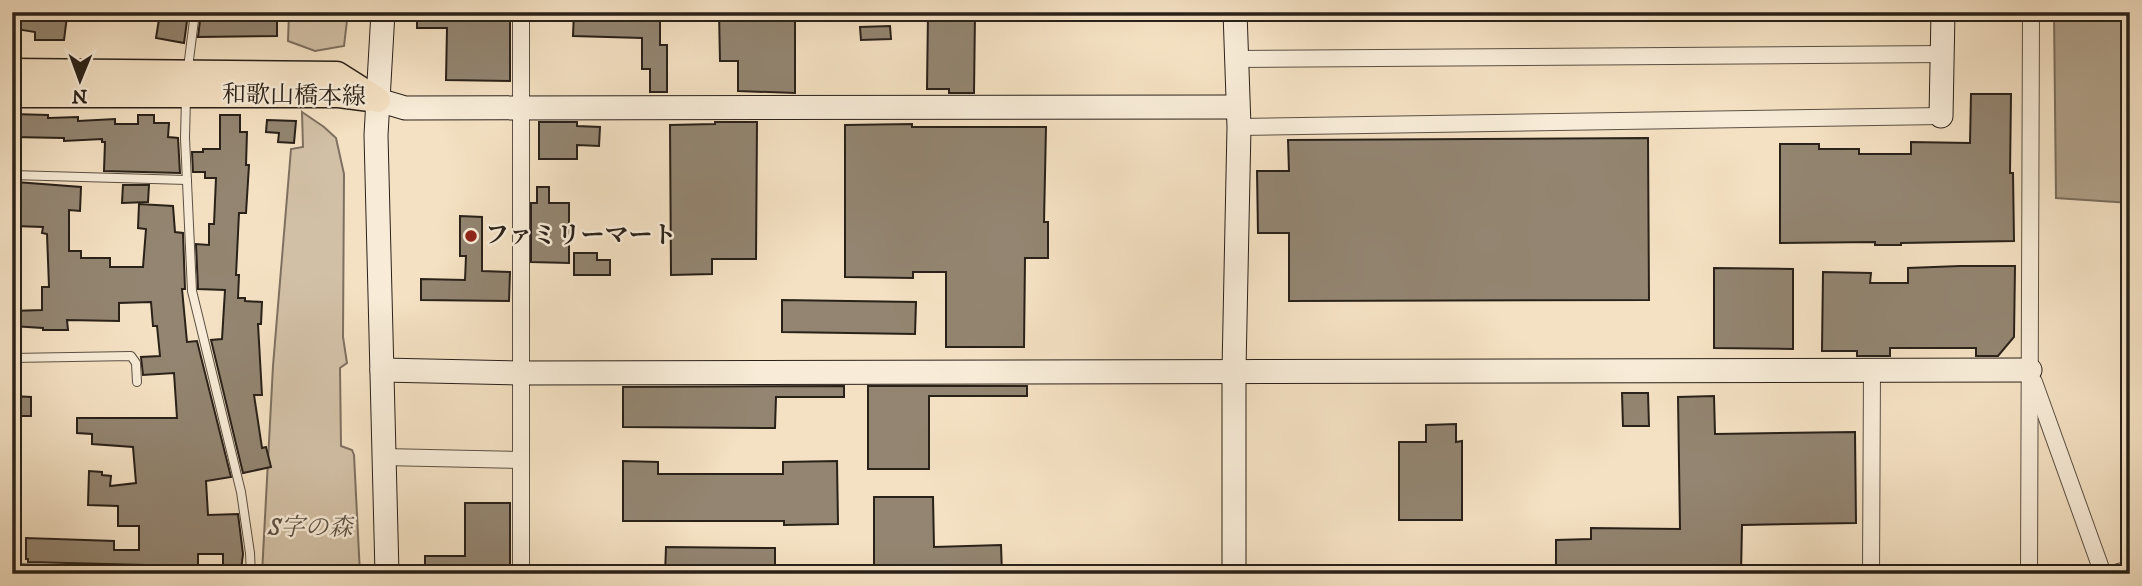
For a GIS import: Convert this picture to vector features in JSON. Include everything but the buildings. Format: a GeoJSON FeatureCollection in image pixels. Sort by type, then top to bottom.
{"type":"FeatureCollection","features":[{"type":"Feature","properties":{"kind":"main road","name":"和歌山橋本線"},"geometry":{"type":"LineString","coordinates":[[12,71],[187,83]]}},
{"type":"Feature","properties":{"kind":"main road","name":"和歌山橋本線"},"geometry":{"type":"LineString","coordinates":[[12,95],[337,74],[378,100]]}},
{"type":"Feature","properties":{"kind":"street"},"geometry":{"type":"LineString","coordinates":[[383,12],[376,135],[387,574]]}},
{"type":"Feature","properties":{"kind":"street"},"geometry":{"type":"LineString","coordinates":[[521,574],[522,12]]}},
{"type":"Feature","properties":{"kind":"street"},"geometry":{"type":"LineString","coordinates":[[1234,574],[1238,117],[1235,12]]}},
{"type":"Feature","properties":{"kind":"street"},"geometry":{"type":"LineString","coordinates":[[378,100],[405,108],[521,107],[1238,117],[1941,116],[1943,12]]}},
{"type":"Feature","properties":{"kind":"street"},"geometry":{"type":"LineString","coordinates":[[2029,574],[2031,12]]}},
{"type":"Feature","properties":{"kind":"street"},"geometry":{"type":"LineString","coordinates":[[1235,59],[1944,54]]}},
{"type":"Feature","properties":{"kind":"street"},"geometry":{"type":"LineString","coordinates":[[382,370],[521,373],[2030,370]]}},
{"type":"Feature","properties":{"kind":"street"},"geometry":{"type":"LineString","coordinates":[[1871,574],[1872,370]]}},
{"type":"Feature","properties":{"kind":"street"},"geometry":{"type":"LineString","coordinates":[[2030,370],[2103,574]]}},
{"type":"Feature","properties":{"kind":"street"},"geometry":{"type":"LineString","coordinates":[[383,457],[521,460]]}},
{"type":"Feature","properties":{"kind":"street"},"geometry":{"type":"LineString","coordinates":[[2112,574],[2130,569]]}},
{"type":"Feature","properties":{"kind":"lane"},"geometry":{"type":"LineString","coordinates":[[195,12],[187,83],[187,180],[192,291],[241,492],[250,553],[250,574]]}},
{"type":"Feature","properties":{"kind":"lane"},"geometry":{"type":"LineString","coordinates":[[12,174],[187,180]]}},
{"type":"Feature","properties":{"kind":"lane"},"geometry":{"type":"LineString","coordinates":[[12,358],[131,356],[136,363],[137,382]]}},
{"type":"Feature","properties":{"kind":"lane"},"geometry":{"type":"LineString","coordinates":[[13,567],[146,572]]}},
{"type":"Feature","properties":{"kind":"green space"},"geometry":{"type":"Polygon","coordinates":[[[289,12],[348,12],[344,46],[315,51],[288,41],[289,12]]]}},
{"type":"Feature","properties":{"kind":"green space","name":"S字の森"},"geometry":{"type":"Polygon","coordinates":[[[302,112],[336,138],[344,174],[343,337],[347,363],[340,368],[341,446],[352,450],[354,455],[360,574],[262,574],[273,366],[291,149],[303,147],[302,112]]]}},
{"type":"Feature","properties":{"kind":"shaded area"},"geometry":{"type":"Polygon","coordinates":[[[2054,12],[2130,12],[2130,203],[2056,198],[2054,12]]]}},
{"type":"Feature","properties":{"kind":"place","name":"ファミリーマート"},"geometry":{"type":"Point","coordinates":[471,236]}}]}
